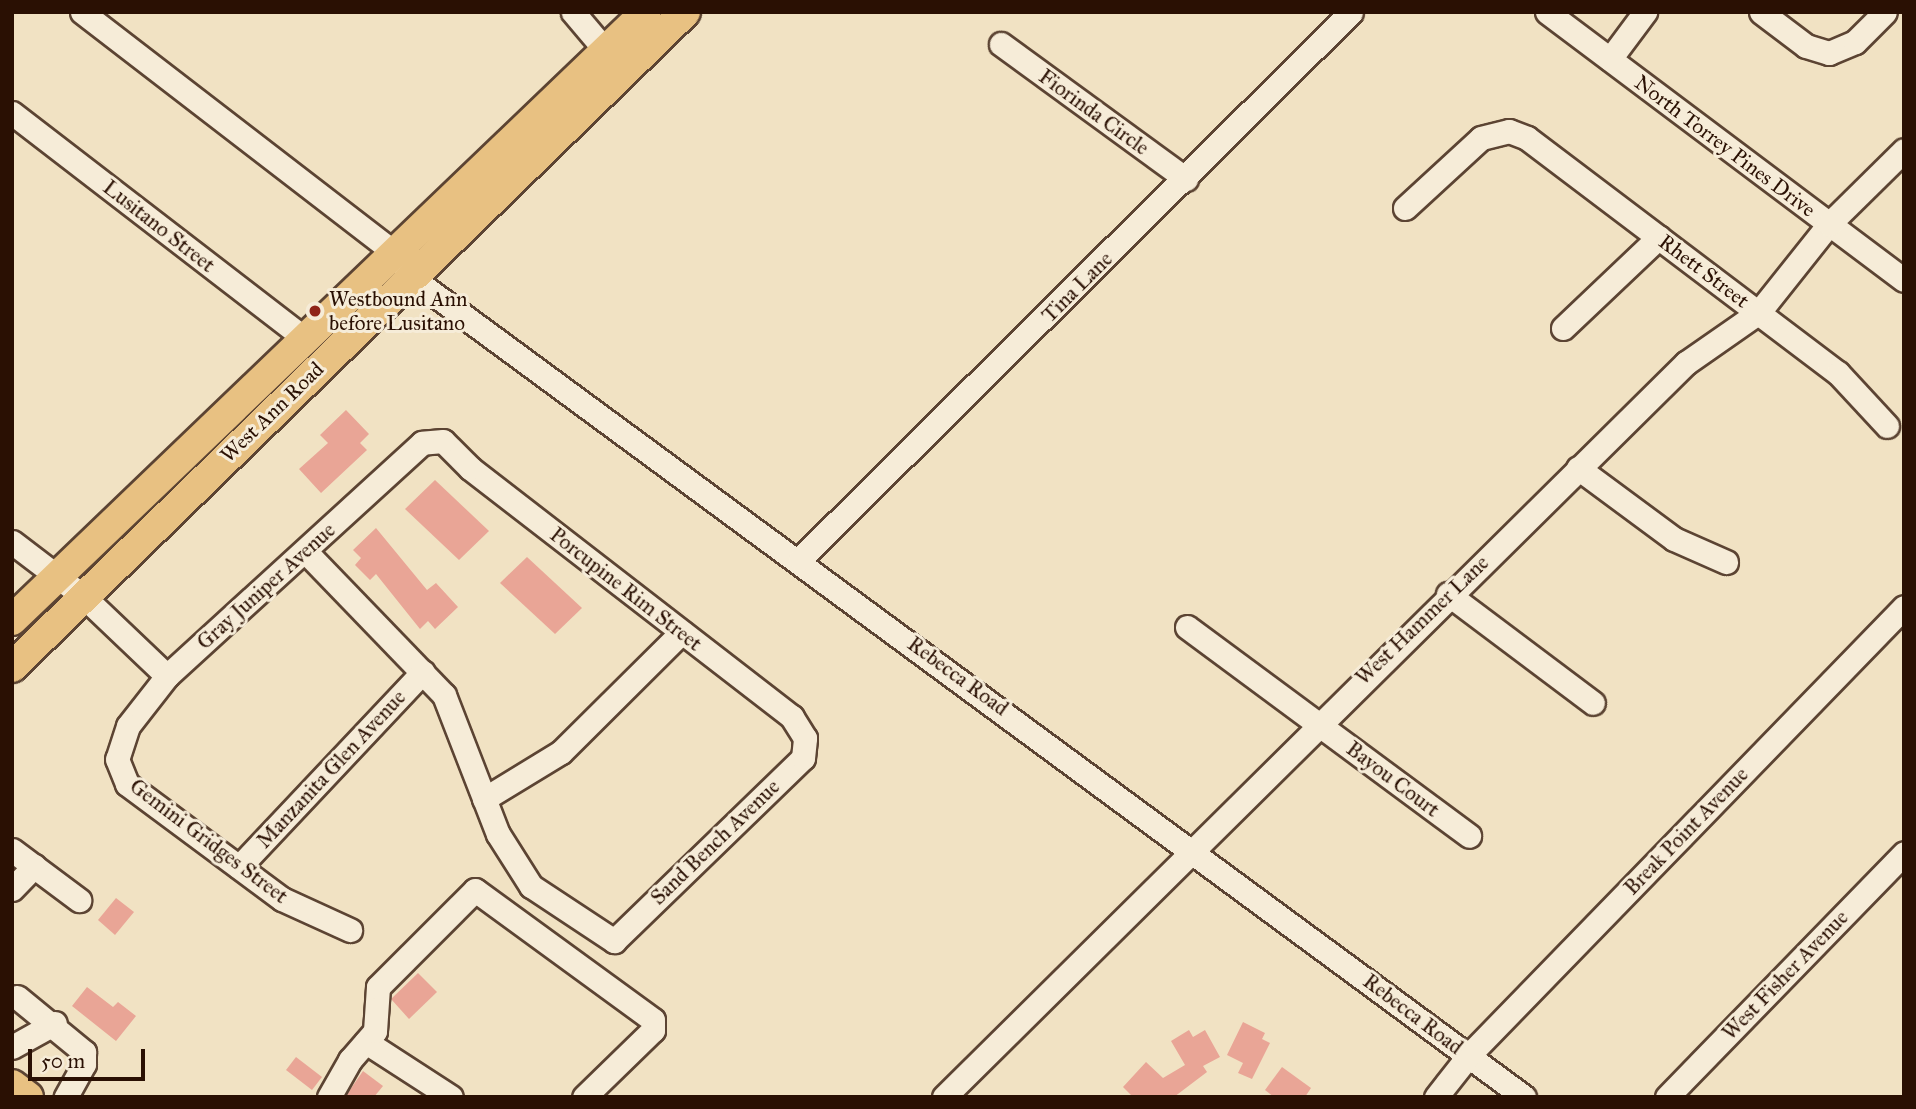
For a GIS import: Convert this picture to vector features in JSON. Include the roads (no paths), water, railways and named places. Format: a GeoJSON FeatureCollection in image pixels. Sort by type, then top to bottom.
{"type":"FeatureCollection","features":[{"type":"Feature","properties":{"kind":"main road","name":"West Ann Road"},"geometry":{"type":"LineString","coordinates":[[12,621],[71,586],[412,278],[685,12]]}},
{"type":"Feature","properties":{"kind":"main road","name":"West Ann Road"},"geometry":{"type":"LineString","coordinates":[[12,667],[71,586],[305,339],[606,51],[642,13]]}},
{"type":"Feature","properties":{"kind":"main road"},"geometry":{"type":"LineString","coordinates":[[12,1085],[28,1097]]}},
{"type":"Feature","properties":{"kind":"street","name":"Rebecca Road"},"geometry":{"type":"LineString","coordinates":[[82,12],[395,253],[412,278],[800,559],[1524,1097]]}},
{"type":"Feature","properties":{"kind":"street"},"geometry":{"type":"LineString","coordinates":[[573,12],[606,51]]}},
{"type":"Feature","properties":{"kind":"street","name":"Tina Lane"},"geometry":{"type":"LineString","coordinates":[[800,559],[1186,179],[1351,12]]}},
{"type":"Feature","properties":{"kind":"street","name":"North Torrey Pines Drive"},"geometry":{"type":"LineString","coordinates":[[1547,12],[1904,280]]}},
{"type":"Feature","properties":{"kind":"street"},"geometry":{"type":"LineString","coordinates":[[1609,59],[1645,12]]}},
{"type":"Feature","properties":{"kind":"street"},"geometry":{"type":"LineString","coordinates":[[1761,12],[1806,46],[1829,53],[1855,42],[1885,12]]}},
{"type":"Feature","properties":{"kind":"street","name":"Fiorinda Circle"},"geometry":{"type":"LineString","coordinates":[[1002,44],[1186,179]]}},
{"type":"Feature","properties":{"kind":"street","name":"Lusitano Street"},"geometry":{"type":"LineString","coordinates":[[12,113],[305,339]]}},
{"type":"Feature","properties":{"kind":"street","name":"Rhett Street"},"geometry":{"type":"LineString","coordinates":[[1405,208],[1481,138],[1509,131],[1527,138],[1838,373],[1887,426]]}},
{"type":"Feature","properties":{"kind":"street","name":"West Hammer Lane"},"geometry":{"type":"LineString","coordinates":[[944,1097],[1318,722],[1686,362],[1759,312],[1829,224],[1904,150]]}},
{"type":"Feature","properties":{"kind":"street"},"geometry":{"type":"LineString","coordinates":[[1563,328],[1659,237]]}},
{"type":"Feature","properties":{"kind":"street","name":"Gray Juniper Avenue"},"geometry":{"type":"LineString","coordinates":[[117,760],[128,726],[167,676],[422,443],[443,441]]}},
{"type":"Feature","properties":{"kind":"street","name":"Porcupine Rim Street"},"geometry":{"type":"LineString","coordinates":[[443,441],[470,468],[792,717],[805,738]]}},
{"type":"Feature","properties":{"kind":"street"},"geometry":{"type":"LineString","coordinates":[[1578,468],[1674,539],[1726,562]]}},
{"type":"Feature","properties":{"kind":"street"},"geometry":{"type":"LineString","coordinates":[[12,542],[71,586],[167,676]]}},
{"type":"Feature","properties":{"kind":"street"},"geometry":{"type":"LineString","coordinates":[[306,551],[444,695],[484,799],[561,752],[682,632]]}},
{"type":"Feature","properties":{"kind":"street"},"geometry":{"type":"LineString","coordinates":[[1448,594],[1593,703]]}},
{"type":"Feature","properties":{"kind":"street","name":"Break Point Avenue"},"geometry":{"type":"LineString","coordinates":[[1436,1097],[1469,1055],[1904,607]]}},
{"type":"Feature","properties":{"kind":"street","name":"Bayou Court"},"geometry":{"type":"LineString","coordinates":[[1187,627],[1469,836]]}},
{"type":"Feature","properties":{"kind":"street","name":"Manzanita Glen Avenue"},"geometry":{"type":"LineString","coordinates":[[239,867],[423,671]]}},
{"type":"Feature","properties":{"kind":"street","name":"Sand Bench Avenue"},"geometry":{"type":"LineString","coordinates":[[484,799],[498,834],[531,886],[614,941],[803,758],[805,738]]}},
{"type":"Feature","properties":{"kind":"street","name":"Gemini Gridges Street"},"geometry":{"type":"LineString","coordinates":[[117,760],[127,784],[282,899],[350,930]]}},
{"type":"Feature","properties":{"kind":"street"},"geometry":{"type":"LineString","coordinates":[[12,850],[79,900]]}},
{"type":"Feature","properties":{"kind":"street","name":"West Fisher Avenue"},"geometry":{"type":"LineString","coordinates":[[1667,1097],[1904,853]]}},
{"type":"Feature","properties":{"kind":"street"},"geometry":{"type":"LineString","coordinates":[[12,889],[34,866]]}},
{"type":"Feature","properties":{"kind":"street"},"geometry":{"type":"LineString","coordinates":[[329,1097],[375,1031],[378,987],[475,890],[653,1020],[653,1030],[584,1097]]}},
{"type":"Feature","properties":{"kind":"street"},"geometry":{"type":"LineString","coordinates":[[18,997],[55,1024],[84,1052],[84,1064],[66,1097]]}},
{"type":"Feature","properties":{"kind":"street"},"geometry":{"type":"LineString","coordinates":[[12,1047],[55,1024]]}},
{"type":"Feature","properties":{"kind":"street"},"geometry":{"type":"LineString","coordinates":[[366,1042],[451,1097]]}},
{"type":"Feature","properties":{"kind":"place","name":"Westbound Ann before Lusitano"},"geometry":{"type":"Point","coordinates":[315,311]}}]}
